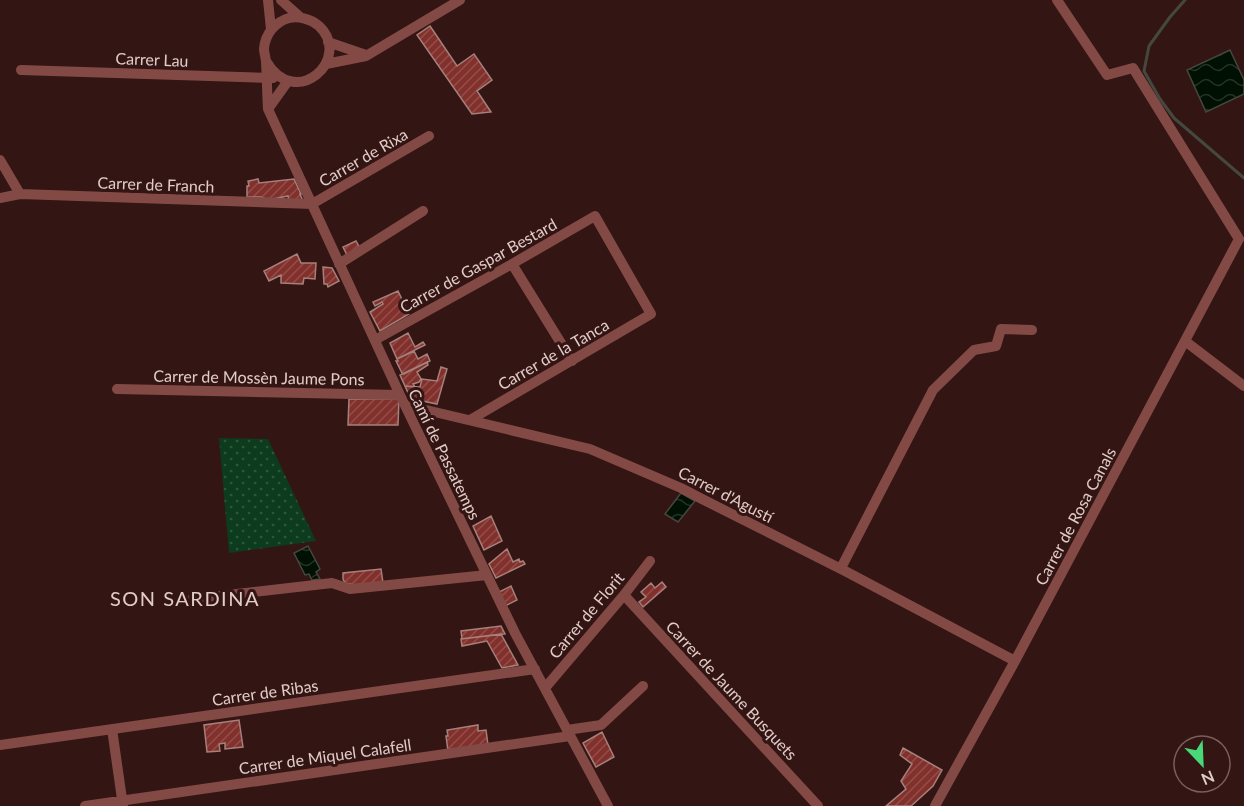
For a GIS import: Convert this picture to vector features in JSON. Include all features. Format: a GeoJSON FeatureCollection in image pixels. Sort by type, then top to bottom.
{"type":"FeatureCollection","features":[{"type":"Feature","properties":{"kind":"street"},"geometry":{"type":"LineString","coordinates":[[268,0],[271,30]]}},
{"type":"Feature","properties":{"kind":"street"},"geometry":{"type":"LineString","coordinates":[[281,0],[300,18]]}},
{"type":"Feature","properties":{"kind":"street"},"geometry":{"type":"LineString","coordinates":[[326,64],[366,56],[460,0]]}},
{"type":"Feature","properties":{"kind":"street","name":"Carrer de Rosa Canals"},"geometry":{"type":"LineString","coordinates":[[935,806],[1015,661],[1239,239],[1133,68],[1107,75],[1057,0]]}},
{"type":"Feature","properties":{"kind":"street"},"geometry":{"type":"LineString","coordinates":[[266,61],[272,70],[285,80],[299,82],[310,79],[326,64],[328,42],[318,25],[310,20],[300,18],[284,20],[271,30],[264,50],[268,109]]}},
{"type":"Feature","properties":{"kind":"street"},"geometry":{"type":"LineString","coordinates":[[328,42],[366,56]]}},
{"type":"Feature","properties":{"kind":"street","name":"Carrer Lau"},"geometry":{"type":"LineString","coordinates":[[21,70],[285,80]]}},
{"type":"Feature","properties":{"kind":"street"},"geometry":{"type":"LineString","coordinates":[[268,109],[285,80]]}},
{"type":"Feature","properties":{"kind":"street","name":"Camí de Passatemps"},"geometry":{"type":"LineString","coordinates":[[268,109],[487,575],[608,806]]}},
{"type":"Feature","properties":{"kind":"street","name":"Carrer de Rixa"},"geometry":{"type":"LineString","coordinates":[[312,204],[429,135]]}},
{"type":"Feature","properties":{"kind":"street"},"geometry":{"type":"LineString","coordinates":[[0,160],[20,194]]}},
{"type":"Feature","properties":{"kind":"street","name":"Carrer de Franch"},"geometry":{"type":"LineString","coordinates":[[0,198],[20,194],[312,204]]}},
{"type":"Feature","properties":{"kind":"street"},"geometry":{"type":"LineString","coordinates":[[339,264],[423,210]]}},
{"type":"Feature","properties":{"kind":"street","name":"Carrer de Gaspar Bestard"},"geometry":{"type":"LineString","coordinates":[[375,340],[596,216],[651,314]]}},
{"type":"Feature","properties":{"kind":"street"},"geometry":{"type":"LineString","coordinates":[[512,264],[572,361]]}},
{"type":"Feature","properties":{"kind":"street","name":"Carrer de la Tanca"},"geometry":{"type":"LineString","coordinates":[[470,420],[651,314]]}},
{"type":"Feature","properties":{"kind":"street"},"geometry":{"type":"LineString","coordinates":[[841,568],[933,390],[974,350],[996,346],[1001,329],[1032,330]]}},
{"type":"Feature","properties":{"kind":"street"},"geometry":{"type":"LineString","coordinates":[[1185,341],[1244,386]]}},
{"type":"Feature","properties":{"kind":"street","name":"Carrer de Mossèn Jaume Pons"},"geometry":{"type":"LineString","coordinates":[[117,389],[403,400]]}},
{"type":"Feature","properties":{"kind":"street","name":"Carrer d'Agustí"},"geometry":{"type":"LineString","coordinates":[[403,400],[470,420],[590,449],[681,488],[841,568],[1015,661]]}},
{"type":"Feature","properties":{"kind":"street","name":"Carrer de Florit"},"geometry":{"type":"LineString","coordinates":[[545,688],[650,561]]}},
{"type":"Feature","properties":{"kind":"street"},"geometry":{"type":"LineString","coordinates":[[192,599],[332,583],[350,589],[487,575]]}},
{"type":"Feature","properties":{"kind":"street","name":"Carrer de Jaume Busquets"},"geometry":{"type":"LineString","coordinates":[[624,595],[818,806]]}},
{"type":"Feature","properties":{"kind":"street","name":"Carrer de Ribas"},"geometry":{"type":"LineString","coordinates":[[0,745],[535,669]]}},
{"type":"Feature","properties":{"kind":"street","name":"Carrer de Miquel Calafell"},"geometry":{"type":"LineString","coordinates":[[85,806],[123,803],[569,733],[601,725],[643,686]]}},
{"type":"Feature","properties":{"kind":"street"},"geometry":{"type":"LineString","coordinates":[[112,729],[123,803]]}},
{"type":"Feature","properties":{"kind":"green space"},"geometry":{"type":"Polygon","coordinates":[[[219,438],[268,439],[316,541],[229,553],[219,438]]]}},
{"type":"Feature","properties":{"kind":"water"},"geometry":{"type":"Polygon","coordinates":[[[1230,50],[1244,80],[1244,94],[1206,112],[1187,70],[1230,50]]]}},
{"type":"Feature","properties":{"kind":"water"},"geometry":{"type":"Polygon","coordinates":[[[681,493],[695,501],[678,522],[665,514],[681,493]]]}},
{"type":"Feature","properties":{"kind":"water"},"geometry":{"type":"Polygon","coordinates":[[[308,546],[320,569],[316,572],[320,579],[312,580],[309,574],[305,575],[294,553],[308,546]]]}},
{"type":"Feature","properties":{"kind":"building"},"geometry":{"type":"Polygon","coordinates":[[[430,26],[457,66],[474,54],[492,80],[477,91],[491,112],[472,114],[417,35],[430,26]]]}},
{"type":"Feature","properties":{"kind":"building"},"geometry":{"type":"Polygon","coordinates":[[[258,179],[259,183],[294,179],[303,201],[289,201],[288,196],[268,200],[261,197],[247,197],[248,181],[258,179]]]}},
{"type":"Feature","properties":{"kind":"building"},"geometry":{"type":"Polygon","coordinates":[[[356,241],[360,248],[347,255],[343,247],[356,241]]]}},
{"type":"Feature","properties":{"kind":"building"},"geometry":{"type":"Polygon","coordinates":[[[297,254],[301,263],[316,263],[315,279],[304,278],[303,284],[281,283],[281,275],[269,281],[264,271],[297,254]]]}},
{"type":"Feature","properties":{"kind":"building"},"geometry":{"type":"Polygon","coordinates":[[[323,267],[332,268],[339,281],[328,287],[324,284],[323,267]]]}},
{"type":"Feature","properties":{"kind":"building"},"geometry":{"type":"Polygon","coordinates":[[[398,291],[409,314],[380,331],[370,312],[383,304],[382,302],[375,306],[373,302],[398,291]]]}},
{"type":"Feature","properties":{"kind":"building"},"geometry":{"type":"Polygon","coordinates":[[[408,333],[415,347],[423,342],[425,345],[397,359],[390,343],[408,333]]]}},
{"type":"Feature","properties":{"kind":"building"},"geometry":{"type":"Polygon","coordinates":[[[414,351],[418,359],[427,354],[430,361],[404,374],[396,361],[414,351]]]}},
{"type":"Feature","properties":{"kind":"building"},"geometry":{"type":"Polygon","coordinates":[[[427,362],[428,365],[417,372],[421,379],[413,384],[415,387],[405,386],[400,375],[427,362]]]}},
{"type":"Feature","properties":{"kind":"building"},"geometry":{"type":"Polygon","coordinates":[[[441,367],[447,369],[437,404],[410,397],[405,386],[420,387],[422,379],[437,381],[441,367]]]}},
{"type":"Feature","properties":{"kind":"building"},"geometry":{"type":"Polygon","coordinates":[[[349,399],[399,399],[398,425],[348,425],[349,399]]]}},
{"type":"Feature","properties":{"kind":"building"},"geometry":{"type":"Polygon","coordinates":[[[491,516],[502,541],[484,550],[473,526],[491,516]]]}},
{"type":"Feature","properties":{"kind":"building"},"geometry":{"type":"Polygon","coordinates":[[[507,549],[513,562],[519,559],[525,564],[496,578],[489,564],[507,549]]]}},
{"type":"Feature","properties":{"kind":"building"},"geometry":{"type":"Polygon","coordinates":[[[381,569],[383,583],[354,585],[345,583],[343,579],[343,573],[381,569]]]}},
{"type":"Feature","properties":{"kind":"building"},"geometry":{"type":"Polygon","coordinates":[[[662,582],[666,587],[643,607],[639,602],[646,597],[641,592],[651,583],[655,588],[662,582]]]}},
{"type":"Feature","properties":{"kind":"building"},"geometry":{"type":"Polygon","coordinates":[[[511,586],[517,600],[505,606],[499,592],[511,586]]]}},
{"type":"Feature","properties":{"kind":"building"},"geometry":{"type":"Polygon","coordinates":[[[501,626],[505,634],[462,639],[461,631],[501,626]]]}},
{"type":"Feature","properties":{"kind":"building"},"geometry":{"type":"Polygon","coordinates":[[[501,634],[518,665],[502,668],[487,641],[462,646],[461,639],[501,634]]]}},
{"type":"Feature","properties":{"kind":"building"},"geometry":{"type":"Polygon","coordinates":[[[239,720],[243,747],[225,749],[225,743],[219,744],[220,751],[207,752],[204,725],[239,720]]]}},
{"type":"Feature","properties":{"kind":"building"},"geometry":{"type":"Polygon","coordinates":[[[478,725],[478,731],[486,730],[488,745],[448,751],[447,730],[478,725]]]}},
{"type":"Feature","properties":{"kind":"building"},"geometry":{"type":"Polygon","coordinates":[[[602,732],[614,757],[596,767],[583,743],[602,732]]]}},
{"type":"Feature","properties":{"kind":"building"},"geometry":{"type":"Polygon","coordinates":[[[903,748],[942,770],[933,786],[911,806],[886,806],[906,789],[901,781],[912,764],[900,755],[903,748]]]}},
{"type":"Feature","properties":{"kind":"waterway"},"geometry":{"type":"LineString","coordinates":[[1185,0],[1149,46],[1144,71],[1174,118],[1244,178]]}},
{"type":"Feature","properties":{"kind":"district","name":"SON SARDINA"},"geometry":{"type":"Point","coordinates":[185,598]}}]}
